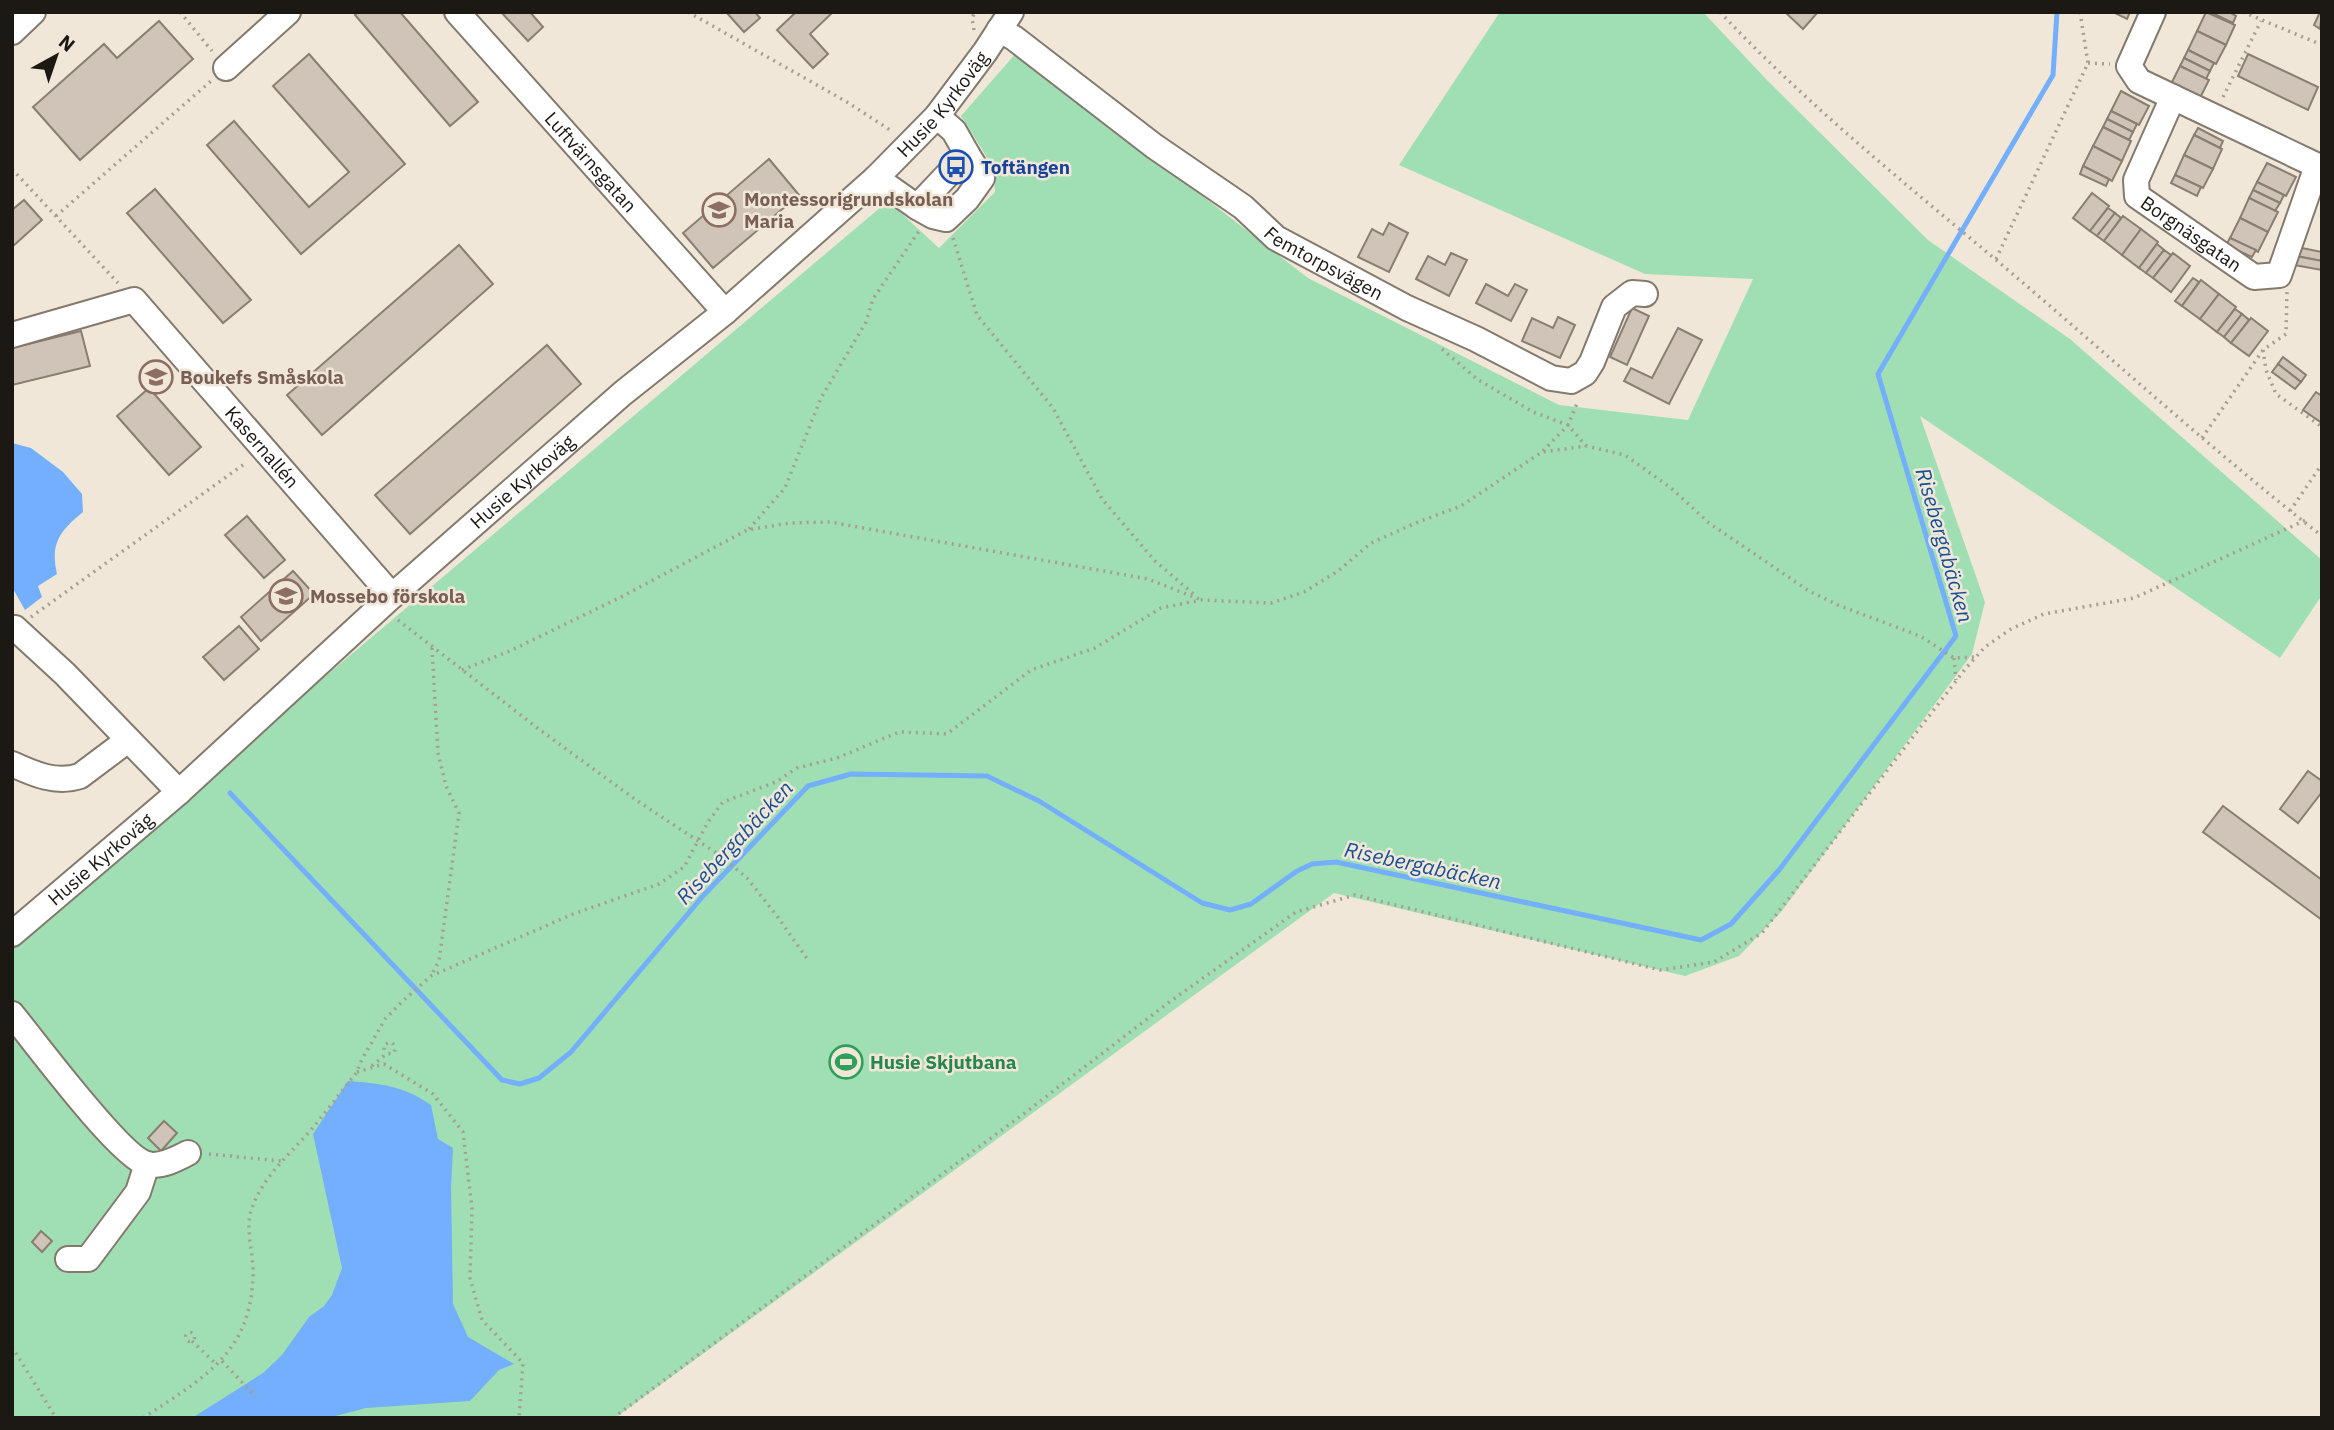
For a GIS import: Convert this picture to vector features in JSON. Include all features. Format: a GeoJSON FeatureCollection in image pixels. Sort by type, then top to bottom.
{"type":"FeatureCollection","features":[{"type":"Feature","properties":{"kind":"street"},"geometry":{"type":"LineString","coordinates":[[12,32],[33,12]]}},
{"type":"Feature","properties":{"kind":"street"},"geometry":{"type":"LineString","coordinates":[[226,68],[288,12]]}},
{"type":"Feature","properties":{"kind":"street","name":"Luftvärnsgatan"},"geometry":{"type":"LineString","coordinates":[[457,12],[725,312]]}},
{"type":"Feature","properties":{"kind":"street"},"geometry":{"type":"LineString","coordinates":[[2153,12],[2129,66],[2140,81],[2320,167],[2279,275]]}},
{"type":"Feature","properties":{"kind":"street","name":"Husie Kyrkoväg"},"geometry":{"type":"LineString","coordinates":[[12,934],[179,792],[386,601],[623,393],[725,312],[876,178],[937,116],[1005,21]]}},
{"type":"Feature","properties":{"kind":"street","name":"Femtorpsvägen"},"geometry":{"type":"LineString","coordinates":[[1005,21],[1019,41],[1154,146],[1243,206],[1276,238],[1407,308],[1476,339],[1551,378],[1571,381],[1585,373]]}},
{"type":"Feature","properties":{"kind":"street","name":"Borgnäsgatan"},"geometry":{"type":"LineString","coordinates":[[2173,97],[2136,180],[2137,196],[2254,277],[2279,275]]}},
{"type":"Feature","properties":{"kind":"street"},"geometry":{"type":"LineString","coordinates":[[876,178],[932,214],[967,154],[954,131],[937,116]]}},
{"type":"Feature","properties":{"kind":"street"},"geometry":{"type":"LineString","coordinates":[[1585,373],[1614,307],[1632,293],[1645,294]]}},
{"type":"Feature","properties":{"kind":"street"},"geometry":{"type":"LineString","coordinates":[[12,335],[134,300]]}},
{"type":"Feature","properties":{"kind":"street","name":"Kasernallén"},"geometry":{"type":"LineString","coordinates":[[134,300],[265,449],[386,601]]}},
{"type":"Feature","properties":{"kind":"street"},"geometry":{"type":"LineString","coordinates":[[14,630],[65,674],[179,792]]}},
{"type":"Feature","properties":{"kind":"street"},"geometry":{"type":"LineString","coordinates":[[12,764],[44,778],[74,778],[128,740]]}},
{"type":"Feature","properties":{"kind":"street"},"geometry":{"type":"LineString","coordinates":[[12,1014],[22,1043],[129,1153],[147,1164],[168,1163],[188,1153]]}},
{"type":"Feature","properties":{"kind":"street"},"geometry":{"type":"LineString","coordinates":[[68,1259],[88,1259],[98,1248],[138,1192],[147,1164]]}},
{"type":"Feature","properties":{"kind":"path"},"geometry":{"type":"LineString","coordinates":[[56,216],[226,68],[180,12]]}},
{"type":"Feature","properties":{"kind":"path"},"geometry":{"type":"LineString","coordinates":[[688,12],[847,102],[898,136]]}},
{"type":"Feature","properties":{"kind":"path"},"geometry":{"type":"LineString","coordinates":[[1720,12],[1836,125],[2202,438],[2322,536]]}},
{"type":"Feature","properties":{"kind":"path"},"geometry":{"type":"LineString","coordinates":[[1995,260],[2088,63],[2080,12]]}},
{"type":"Feature","properties":{"kind":"path"},"geometry":{"type":"LineString","coordinates":[[2243,12],[2322,45]]}},
{"type":"Feature","properties":{"kind":"path"},"geometry":{"type":"LineString","coordinates":[[2213,117],[2261,21]]}},
{"type":"Feature","properties":{"kind":"path"},"geometry":{"type":"LineString","coordinates":[[12,169],[134,300]]}},
{"type":"Feature","properties":{"kind":"path"},"geometry":{"type":"LineString","coordinates":[[747,530],[785,488],[821,398],[866,323],[873,299],[915,234],[932,214],[977,315],[1053,408],[1102,499],[1155,561],[1201,600]]}},
{"type":"Feature","properties":{"kind":"path"},"geometry":{"type":"LineString","coordinates":[[2202,438],[2263,350],[2286,334],[2288,295],[2279,275]]}},
{"type":"Feature","properties":{"kind":"path"},"geometry":{"type":"LineString","coordinates":[[1439,346],[1477,379],[1533,412],[1568,425],[1587,446]]}},
{"type":"Feature","properties":{"kind":"path"},"geometry":{"type":"LineString","coordinates":[[2263,350],[2266,370],[2276,394],[2322,427]]}},
{"type":"Feature","properties":{"kind":"path"},"geometry":{"type":"LineString","coordinates":[[143,1418],[186,1390],[218,1365],[234,1347],[247,1318],[252,1298],[254,1272],[249,1224],[251,1210],[281,1161],[301,1141],[357,1072],[385,1019],[431,976],[573,914],[659,884],[684,867],[708,822],[723,802],[776,782],[797,768],[837,758],[899,732],[947,734],[1031,670],[1095,648],[1161,608],[1201,600],[1270,603],[1304,592],[1338,571],[1371,543],[1461,506],[1542,452],[1568,425],[1575,412],[1585,373]]}},
{"type":"Feature","properties":{"kind":"path"},"geometry":{"type":"LineString","coordinates":[[1542,452],[1587,446],[1625,454],[1671,488],[1709,523],[1810,591],[1838,606],[1920,636],[1954,658],[1976,657]]}},
{"type":"Feature","properties":{"kind":"path"},"geometry":{"type":"LineString","coordinates":[[14,630],[265,449]]}},
{"type":"Feature","properties":{"kind":"path"},"geometry":{"type":"LineString","coordinates":[[2290,511],[2322,464]]}},
{"type":"Feature","properties":{"kind":"path"},"geometry":{"type":"LineString","coordinates":[[613,1418],[1022,1115],[1168,1003],[1296,912],[1354,895],[1660,970],[1714,962],[1762,933],[1956,681],[1976,657],[2011,629],[2043,614],[2134,598],[2304,521]]}},
{"type":"Feature","properties":{"kind":"path"},"geometry":{"type":"LineString","coordinates":[[462,670],[524,644],[621,597],[747,530],[790,523],[830,522],[1148,579],[1201,600]]}},
{"type":"Feature","properties":{"kind":"path"},"geometry":{"type":"LineString","coordinates":[[386,601],[432,648],[636,800],[720,856],[747,878],[808,960]]}},
{"type":"Feature","properties":{"kind":"path"},"geometry":{"type":"LineString","coordinates":[[431,976],[439,961],[459,813],[446,786],[438,753],[432,648]]}},
{"type":"Feature","properties":{"kind":"path"},"geometry":{"type":"LineString","coordinates":[[1954,658],[1956,681]]}},
{"type":"Feature","properties":{"kind":"path"},"geometry":{"type":"LineString","coordinates":[[370,1067],[387,1054],[392,1054],[397,1046],[390,1042],[386,1044],[384,1049],[387,1054]]}},
{"type":"Feature","properties":{"kind":"path"},"geometry":{"type":"LineString","coordinates":[[357,1072],[384,1064],[433,1094],[463,1132],[472,1208],[470,1278],[482,1320],[523,1363],[519,1418]]}},
{"type":"Feature","properties":{"kind":"path"},"geometry":{"type":"LineString","coordinates":[[188,1153],[281,1161]]}},
{"type":"Feature","properties":{"kind":"path"},"geometry":{"type":"LineString","coordinates":[[192,1341],[218,1365]]}},
{"type":"Feature","properties":{"kind":"path"},"geometry":{"type":"LineString","coordinates":[[12,1347],[56,1418]]}},
{"type":"Feature","properties":{"kind":"path"},"geometry":{"type":"LineString","coordinates":[[222,1361],[236,1379],[256,1397]]}},
{"type":"Feature","properties":{"kind":"green space"},"geometry":{"type":"Polygon","coordinates":[[[1500,12],[1703,12],[1765,78],[1928,240],[2070,339],[2322,560],[2322,595],[2280,658],[1920,416],[1985,602],[1972,654],[1781,912],[1739,956],[1685,976],[1334,893],[615,1418],[12,1418],[12,941],[888,201],[939,248],[995,192],[993,167],[961,116],[1017,52],[1308,278],[1559,405],[1688,420],[1753,279],[1645,274],[1399,165],[1500,12]]]}},
{"type":"Feature","properties":{"kind":"water"},"geometry":{"type":"Polygon","coordinates":[[[12,443],[31,448],[63,472],[82,494],[83,512],[68,525],[56,546],[57,574],[38,586],[42,597],[25,610],[12,587],[12,443]]]}},
{"type":"Feature","properties":{"kind":"water"},"geometry":{"type":"Polygon","coordinates":[[[348,1081],[391,1087],[411,1093],[431,1105],[438,1139],[453,1148],[453,1304],[468,1337],[514,1364],[499,1370],[470,1401],[366,1408],[328,1418],[192,1418],[263,1373],[282,1355],[309,1317],[324,1306],[332,1295],[342,1268],[313,1134],[348,1081]]]}},
{"type":"Feature","properties":{"kind":"building"},"geometry":{"type":"Polygon","coordinates":[[[358,12],[400,12],[478,102],[450,126],[355,15],[358,12]]]}},
{"type":"Feature","properties":{"kind":"building"},"geometry":{"type":"Polygon","coordinates":[[[501,12],[530,12],[543,27],[528,41],[501,12]]]}},
{"type":"Feature","properties":{"kind":"building"},"geometry":{"type":"Polygon","coordinates":[[[726,12],[755,12],[760,18],[744,32],[726,12]]]}},
{"type":"Feature","properties":{"kind":"building"},"geometry":{"type":"Polygon","coordinates":[[[796,12],[833,12],[810,34],[828,54],[813,68],[777,30],[796,12]]]}},
{"type":"Feature","properties":{"kind":"building"},"geometry":{"type":"Polygon","coordinates":[[[1785,12],[1818,12],[1803,29],[1785,12]]]}},
{"type":"Feature","properties":{"kind":"building"},"geometry":{"type":"Polygon","coordinates":[[[2113,12],[2130,12],[2127,19],[2113,12]]]}},
{"type":"Feature","properties":{"kind":"building"},"geometry":{"type":"Polygon","coordinates":[[[2206,12],[2235,25],[2226,45],[2197,31],[2206,12]]]}},
{"type":"Feature","properties":{"kind":"building"},"geometry":{"type":"Polygon","coordinates":[[[2210,12],[2229,12],[2236,16],[2233,23],[2210,12]]]}},
{"type":"Feature","properties":{"kind":"building"},"geometry":{"type":"Polygon","coordinates":[[[2322,12],[2320,29],[2314,25],[2322,12]]]}},
{"type":"Feature","properties":{"kind":"building"},"geometry":{"type":"Polygon","coordinates":[[[159,21],[193,59],[80,160],[33,107],[104,44],[117,58],[159,21]]]}},
{"type":"Feature","properties":{"kind":"building"},"geometry":{"type":"Polygon","coordinates":[[[2197,31],[2226,45],[2216,64],[2188,50],[2197,31]]]}},
{"type":"Feature","properties":{"kind":"building"},"geometry":{"type":"Polygon","coordinates":[[[2188,50],[2214,63],[2210,71],[2184,58],[2188,50]]]}},
{"type":"Feature","properties":{"kind":"building"},"geometry":{"type":"Polygon","coordinates":[[[309,54],[405,164],[301,254],[207,145],[234,121],[309,207],[349,172],[273,86],[309,54]]]}},
{"type":"Feature","properties":{"kind":"building"},"geometry":{"type":"Polygon","coordinates":[[[2248,54],[2318,87],[2308,110],[2238,76],[2248,54]]]}},
{"type":"Feature","properties":{"kind":"building"},"geometry":{"type":"Polygon","coordinates":[[[2184,58],[2210,71],[2206,79],[2180,66],[2184,58]]]}},
{"type":"Feature","properties":{"kind":"building"},"geometry":{"type":"Polygon","coordinates":[[[2180,66],[2209,80],[2199,100],[2170,86],[2180,66]]]}},
{"type":"Feature","properties":{"kind":"building"},"geometry":{"type":"Polygon","coordinates":[[[2121,91],[2149,106],[2139,125],[2111,111],[2121,91]]]}},
{"type":"Feature","properties":{"kind":"building"},"geometry":{"type":"Polygon","coordinates":[[[2111,111],[2137,124],[2133,132],[2107,119],[2111,111]]]}},
{"type":"Feature","properties":{"kind":"building"},"geometry":{"type":"Polygon","coordinates":[[[2107,119],[2133,132],[2129,140],[2103,127],[2107,119]]]}},
{"type":"Feature","properties":{"kind":"building"},"geometry":{"type":"Polygon","coordinates":[[[2103,127],[2131,141],[2122,161],[2093,146],[2103,127]]]}},
{"type":"Feature","properties":{"kind":"building"},"geometry":{"type":"Polygon","coordinates":[[[2198,128],[2223,141],[2220,148],[2194,135],[2198,128]]]}},
{"type":"Feature","properties":{"kind":"building"},"geometry":{"type":"Polygon","coordinates":[[[2194,135],[2222,149],[2213,169],[2184,155],[2194,135]]]}},
{"type":"Feature","properties":{"kind":"building"},"geometry":{"type":"Polygon","coordinates":[[[2093,146],[2122,161],[2112,181],[2083,166],[2093,146]]]}},
{"type":"Feature","properties":{"kind":"building"},"geometry":{"type":"Polygon","coordinates":[[[2184,155],[2213,169],[2203,188],[2175,175],[2184,155]]]}},
{"type":"Feature","properties":{"kind":"building"},"geometry":{"type":"Polygon","coordinates":[[[769,159],[799,195],[713,268],[683,233],[769,159]]]}},
{"type":"Feature","properties":{"kind":"building"},"geometry":{"type":"Polygon","coordinates":[[[2267,163],[2296,177],[2286,196],[2257,182],[2267,163]]]}},
{"type":"Feature","properties":{"kind":"building"},"geometry":{"type":"Polygon","coordinates":[[[2083,166],[2109,179],[2106,186],[2080,174],[2083,166]]]}},
{"type":"Feature","properties":{"kind":"building"},"geometry":{"type":"Polygon","coordinates":[[[2175,175],[2201,187],[2197,196],[2171,183],[2175,175]]]}},
{"type":"Feature","properties":{"kind":"building"},"geometry":{"type":"Polygon","coordinates":[[[2257,182],[2284,195],[2280,203],[2253,190],[2257,182]]]}},
{"type":"Feature","properties":{"kind":"building"},"geometry":{"type":"Polygon","coordinates":[[[155,189],[251,300],[223,323],[127,213],[155,189]]]}},
{"type":"Feature","properties":{"kind":"building"},"geometry":{"type":"Polygon","coordinates":[[[2253,190],[2280,203],[2275,211],[2249,198],[2253,190]]]}},
{"type":"Feature","properties":{"kind":"building"},"geometry":{"type":"Polygon","coordinates":[[[2092,193],[2109,206],[2090,231],[2073,218],[2092,193]]]}},
{"type":"Feature","properties":{"kind":"building"},"geometry":{"type":"Polygon","coordinates":[[[2249,198],[2278,212],[2268,232],[2240,218],[2249,198]]]}},
{"type":"Feature","properties":{"kind":"building"},"geometry":{"type":"Polygon","coordinates":[[[24,200],[42,220],[12,247],[12,210],[24,200]]]}},
{"type":"Feature","properties":{"kind":"building"},"geometry":{"type":"Polygon","coordinates":[[[2108,208],[2115,213],[2097,236],[2090,231],[2108,208]]]}},
{"type":"Feature","properties":{"kind":"building"},"geometry":{"type":"Polygon","coordinates":[[[2115,213],[2121,218],[2104,241],[2097,236],[2115,213]]]}},
{"type":"Feature","properties":{"kind":"building"},"geometry":{"type":"Polygon","coordinates":[[[2123,216],[2141,229],[2122,255],[2104,241],[2123,216]]]}},
{"type":"Feature","properties":{"kind":"building"},"geometry":{"type":"Polygon","coordinates":[[[2240,218],[2268,232],[2258,252],[2230,238],[2240,218]]]}},
{"type":"Feature","properties":{"kind":"building"},"geometry":{"type":"Polygon","coordinates":[[[1389,223],[1408,233],[1389,272],[1358,257],[1372,229],[1383,235],[1389,223]]]}},
{"type":"Feature","properties":{"kind":"building"},"geometry":{"type":"Polygon","coordinates":[[[2141,229],[2158,242],[2139,268],[2122,255],[2141,229]]]}},
{"type":"Feature","properties":{"kind":"building"},"geometry":{"type":"Polygon","coordinates":[[[2230,238],[2256,250],[2252,257],[2226,245],[2230,238]]]}},
{"type":"Feature","properties":{"kind":"building"},"geometry":{"type":"Polygon","coordinates":[[[2157,244],[2164,250],[2146,273],[2139,268],[2157,244]]]}},
{"type":"Feature","properties":{"kind":"building"},"geometry":{"type":"Polygon","coordinates":[[[459,245],[493,284],[322,435],[287,395],[459,245]]]}},
{"type":"Feature","properties":{"kind":"building"},"geometry":{"type":"Polygon","coordinates":[[[2297,247],[2322,252],[2322,261],[2296,256],[2297,247]]]}},
{"type":"Feature","properties":{"kind":"building"},"geometry":{"type":"Polygon","coordinates":[[[2164,250],[2171,255],[2153,278],[2146,273],[2164,250]]]}},
{"type":"Feature","properties":{"kind":"building"},"geometry":{"type":"Polygon","coordinates":[[[1451,253],[1467,260],[1449,296],[1416,279],[1428,256],[1445,265],[1451,253]]]}},
{"type":"Feature","properties":{"kind":"building"},"geometry":{"type":"Polygon","coordinates":[[[2173,253],[2190,266],[2171,292],[2153,278],[2173,253]]]}},
{"type":"Feature","properties":{"kind":"building"},"geometry":{"type":"Polygon","coordinates":[[[2296,256],[2322,261],[2322,270],[2294,265],[2296,256]]]}},
{"type":"Feature","properties":{"kind":"building"},"geometry":{"type":"Polygon","coordinates":[[[2193,278],[2199,282],[2182,306],[2175,301],[2193,278]]]}},
{"type":"Feature","properties":{"kind":"building"},"geometry":{"type":"Polygon","coordinates":[[[2201,280],[2219,294],[2200,319],[2182,306],[2201,280]]]}},
{"type":"Feature","properties":{"kind":"building"},"geometry":{"type":"Polygon","coordinates":[[[1486,284],[1508,296],[1515,284],[1527,290],[1511,321],[1476,303],[1486,284]]]}},
{"type":"Feature","properties":{"kind":"building"},"geometry":{"type":"Polygon","coordinates":[[[2219,294],[2236,307],[2217,332],[2200,319],[2219,294]]]}},
{"type":"Feature","properties":{"kind":"building"},"geometry":{"type":"Polygon","coordinates":[[[1632,308],[1649,316],[1627,365],[1610,357],[1632,308]]]}},
{"type":"Feature","properties":{"kind":"building"},"geometry":{"type":"Polygon","coordinates":[[[2235,309],[2242,314],[2224,337],[2217,332],[2235,309]]]}},
{"type":"Feature","properties":{"kind":"building"},"geometry":{"type":"Polygon","coordinates":[[[2242,314],[2249,320],[2231,343],[2224,337],[2242,314]]]}},
{"type":"Feature","properties":{"kind":"building"},"geometry":{"type":"Polygon","coordinates":[[[1558,317],[1575,325],[1560,358],[1522,341],[1532,318],[1553,328],[1558,317]]]}},
{"type":"Feature","properties":{"kind":"building"},"geometry":{"type":"Polygon","coordinates":[[[2251,318],[2268,331],[2249,356],[2231,343],[2251,318]]]}},
{"type":"Feature","properties":{"kind":"building"},"geometry":{"type":"Polygon","coordinates":[[[1678,328],[1702,340],[1669,404],[1624,381],[1631,368],[1652,378],[1678,328]]]}},
{"type":"Feature","properties":{"kind":"building"},"geometry":{"type":"Polygon","coordinates":[[[81,331],[90,366],[12,385],[12,348],[81,331]]]}},
{"type":"Feature","properties":{"kind":"building"},"geometry":{"type":"Polygon","coordinates":[[[547,345],[581,384],[410,534],[375,495],[547,345]]]}},
{"type":"Feature","properties":{"kind":"building"},"geometry":{"type":"Polygon","coordinates":[[[2283,357],[2306,375],[2301,382],[2278,364],[2283,357]]]}},
{"type":"Feature","properties":{"kind":"building"},"geometry":{"type":"Polygon","coordinates":[[[2278,364],[2301,382],[2295,389],[2272,372],[2278,364]]]}},
{"type":"Feature","properties":{"kind":"building"},"geometry":{"type":"Polygon","coordinates":[[[149,388],[201,447],[169,475],[117,416],[149,388]]]}},
{"type":"Feature","properties":{"kind":"building"},"geometry":{"type":"Polygon","coordinates":[[[2316,392],[2322,396],[2322,423],[2303,410],[2316,392]]]}},
{"type":"Feature","properties":{"kind":"building"},"geometry":{"type":"Polygon","coordinates":[[[247,516],[285,560],[264,578],[225,535],[247,516]]]}},
{"type":"Feature","properties":{"kind":"building"},"geometry":{"type":"Polygon","coordinates":[[[293,571],[314,594],[261,641],[241,617],[293,571]]]}},
{"type":"Feature","properties":{"kind":"building"},"geometry":{"type":"Polygon","coordinates":[[[239,626],[259,649],[224,680],[203,657],[239,626]]]}},
{"type":"Feature","properties":{"kind":"building"},"geometry":{"type":"Polygon","coordinates":[[[2308,771],[2322,781],[2322,792],[2298,823],[2280,809],[2308,771]]]}},
{"type":"Feature","properties":{"kind":"building"},"geometry":{"type":"Polygon","coordinates":[[[2223,806],[2322,880],[2322,920],[2203,832],[2223,806]]]}},
{"type":"Feature","properties":{"kind":"building"},"geometry":{"type":"Polygon","coordinates":[[[164,1121],[177,1133],[161,1151],[148,1138],[164,1121]]]}},
{"type":"Feature","properties":{"kind":"building"},"geometry":{"type":"Polygon","coordinates":[[[41,1231],[52,1241],[42,1252],[32,1242],[41,1231]]]}},
{"type":"Feature","properties":{"kind":"waterway","name":"Risebergabäcken"},"geometry":{"type":"LineString","coordinates":[[230,793],[502,1080],[520,1084],[539,1078],[571,1052],[703,896],[808,786],[851,774],[987,776],[1039,801],[1202,903],[1230,910],[1251,904],[1297,871],[1312,864],[1336,862],[1701,940],[1731,924],[1779,870],[1956,636],[1878,374],[2053,75],[2057,12]]}},
{"type":"Feature","properties":{"kind":"place","name":"Toftängen"},"geometry":{"type":"Point","coordinates":[956,167]}},
{"type":"Feature","properties":{"kind":"place","name":"Montessorigrundskolan Maria"},"geometry":{"type":"Point","coordinates":[719,210]}},
{"type":"Feature","properties":{"kind":"place","name":"Boukefs Småskola"},"geometry":{"type":"Point","coordinates":[156,377]}},
{"type":"Feature","properties":{"kind":"place","name":"Mossebo förskola"},"geometry":{"type":"Point","coordinates":[286,596]}},
{"type":"Feature","properties":{"kind":"place","name":"Husie Skjutbana"},"geometry":{"type":"Point","coordinates":[846,1062]}}]}
